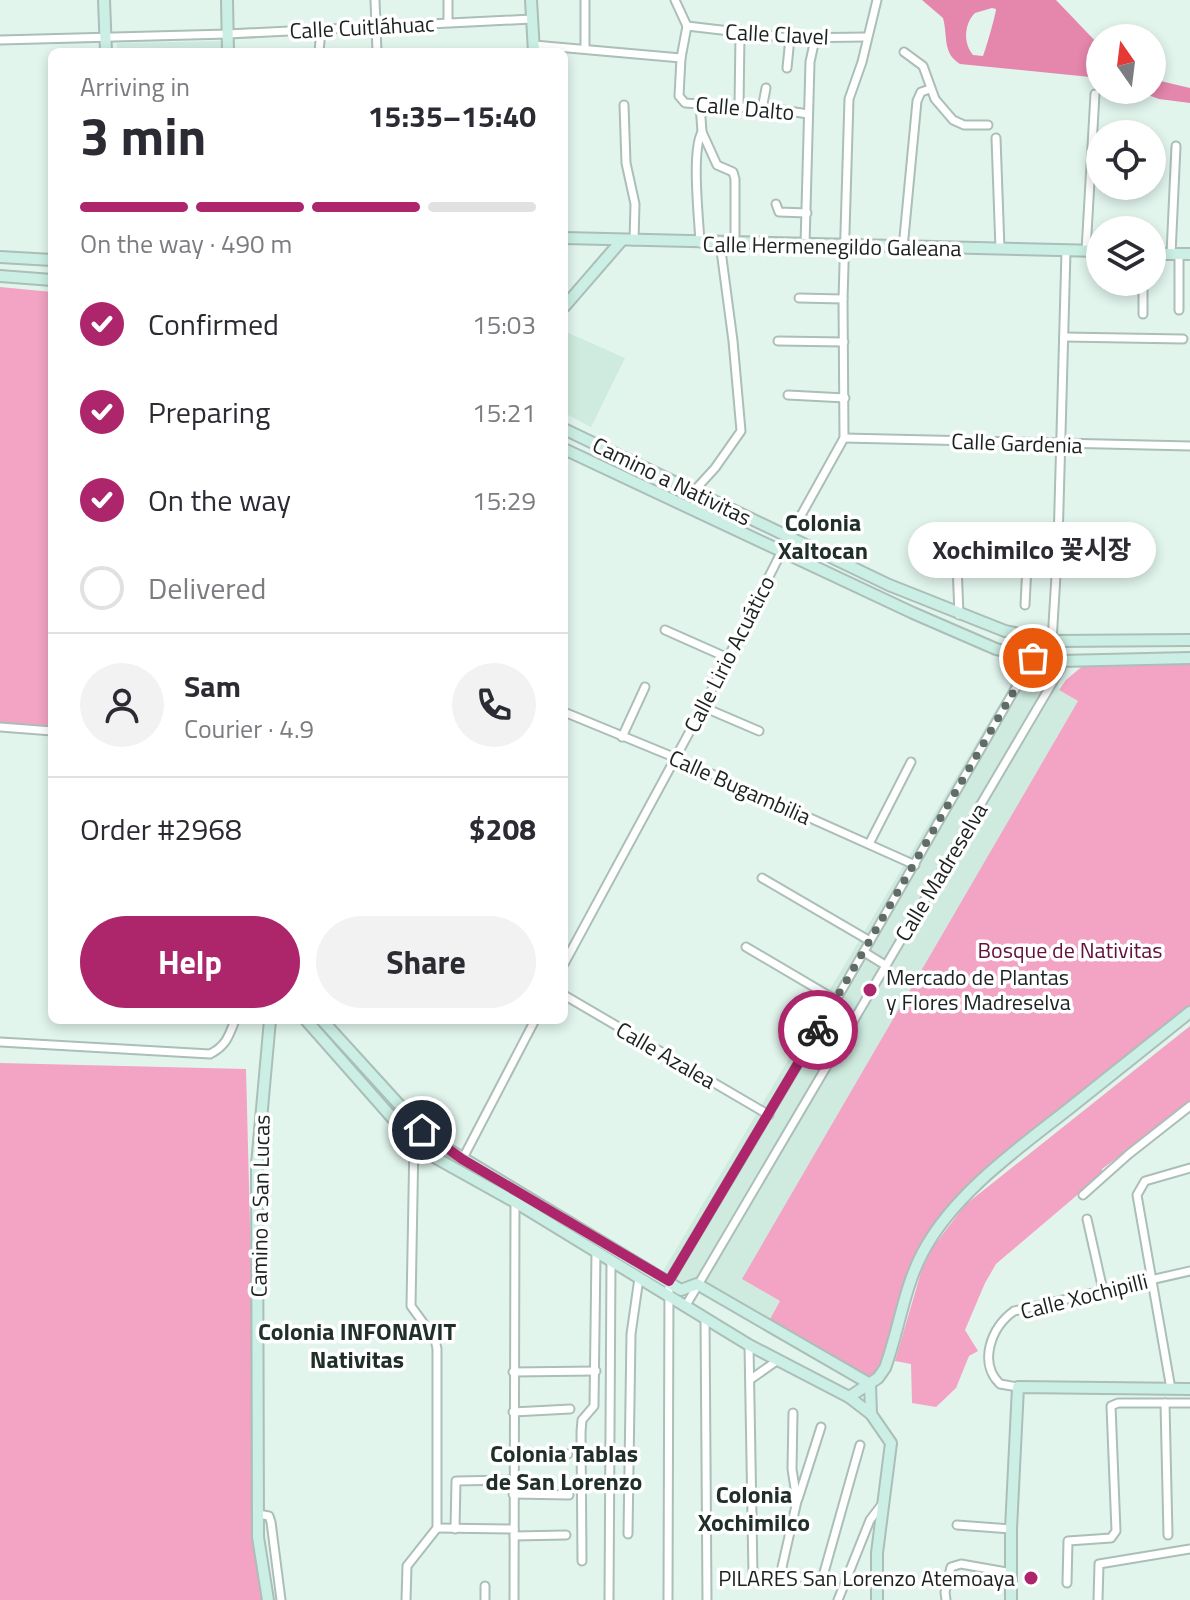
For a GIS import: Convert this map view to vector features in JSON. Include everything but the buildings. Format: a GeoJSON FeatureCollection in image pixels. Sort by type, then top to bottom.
{"type":"FeatureCollection","features":[{"type":"Feature","properties":{"kind":"main road"},"geometry":{"type":"LineString","coordinates":[[104,0],[106,48]]}},
{"type":"Feature","properties":{"kind":"main road"},"geometry":{"type":"LineString","coordinates":[[227,0],[228,48]]}},
{"type":"Feature","properties":{"kind":"main road"},"geometry":{"type":"LineString","coordinates":[[531,0],[534,48]]}},
{"type":"Feature","properties":{"kind":"main road","name":"Calle Hermenegildo Galeana"},"geometry":{"type":"LineString","coordinates":[[568,238],[1086,251]]}},
{"type":"Feature","properties":{"kind":"main road"},"geometry":{"type":"LineString","coordinates":[[568,302],[622,240]]}},
{"type":"Feature","properties":{"kind":"main road"},"geometry":{"type":"LineString","coordinates":[[0,257],[48,260]]}},
{"type":"Feature","properties":{"kind":"main road"},"geometry":{"type":"LineString","coordinates":[[0,276],[48,280]]}},
{"type":"Feature","properties":{"kind":"main road","name":"Camino a Nativitas"},"geometry":{"type":"LineString","coordinates":[[568,431],[959,615],[1005,631],[1052,641],[1190,640]]}},
{"type":"Feature","properties":{"kind":"main road","name":"Camino a Nativitas"},"geometry":{"type":"LineString","coordinates":[[568,451],[996,649],[1060,661],[1190,658]]}},
{"type":"Feature","properties":{"kind":"main road"},"geometry":{"type":"LineString","coordinates":[[849,1397],[878,1378],[885,1368],[916,1266],[935,1232],[949,1215],[983,1179],[1025,1142],[1190,1012]]}},
{"type":"Feature","properties":{"kind":"main road","name":"Camino a San Lucas"},"geometry":{"type":"LineString","coordinates":[[268,1600],[258,1537],[257,1164],[270,1024]]}},
{"type":"Feature","properties":{"kind":"main road"},"geometry":{"type":"LineString","coordinates":[[310,1024],[414,1140],[434,1157],[515,1202],[749,1345],[849,1397],[871,1414],[891,1443],[877,1553],[877,1600]]}},
{"type":"Feature","properties":{"kind":"main road"},"geometry":{"type":"LineString","coordinates":[[326,1024],[422,1130],[462,1159],[681,1290],[697,1284],[870,1384]]}},
{"type":"Feature","properties":{"kind":"main road"},"geometry":{"type":"LineString","coordinates":[[870,1384],[871,1414]]}},
{"type":"Feature","properties":{"kind":"main road"},"geometry":{"type":"LineString","coordinates":[[1011,1600],[1018,1387],[1190,1389]]}},
{"type":"Feature","properties":{"kind":"street"},"geometry":{"type":"LineString","coordinates":[[375,0],[377,48]]}},
{"type":"Feature","properties":{"kind":"street"},"geometry":{"type":"LineString","coordinates":[[448,0],[448,22]]}},
{"type":"Feature","properties":{"kind":"street"},"geometry":{"type":"LineString","coordinates":[[585,0],[585,48]]}},
{"type":"Feature","properties":{"kind":"street"},"geometry":{"type":"LineString","coordinates":[[568,48],[681,58],[687,26],[675,0]]}},
{"type":"Feature","properties":{"kind":"street","name":"Calle Lirio Acuático"},"geometry":{"type":"LineString","coordinates":[[568,957],[844,438],[843,299],[849,99],[875,1]]}},
{"type":"Feature","properties":{"kind":"street","name":"Calle Cuitláhuac"},"geometry":{"type":"LineString","coordinates":[[0,40],[228,34],[532,19]]}},
{"type":"Feature","properties":{"kind":"street","name":"Calle Clavel"},"geometry":{"type":"LineString","coordinates":[[687,26],[790,38],[867,37]]}},
{"type":"Feature","properties":{"kind":"street"},"geometry":{"type":"LineString","coordinates":[[319,48],[321,30]]}},
{"type":"Feature","properties":{"kind":"street"},"geometry":{"type":"LineString","coordinates":[[739,107],[740,34]]}},
{"type":"Feature","properties":{"kind":"street"},"geometry":{"type":"LineString","coordinates":[[787,68],[790,38]]}},
{"type":"Feature","properties":{"kind":"street"},"geometry":{"type":"LineString","coordinates":[[805,245],[810,62],[815,39]]}},
{"type":"Feature","properties":{"kind":"street"},"geometry":{"type":"LineString","coordinates":[[904,52],[923,66],[930,89],[953,120],[964,125],[988,125]]}},
{"type":"Feature","properties":{"kind":"street","name":"Calle Dalto"},"geometry":{"type":"LineString","coordinates":[[681,58],[679,96],[682,101],[808,114]]}},
{"type":"Feature","properties":{"kind":"street"},"geometry":{"type":"LineString","coordinates":[[762,109],[766,88]]}},
{"type":"Feature","properties":{"kind":"street"},"geometry":{"type":"LineString","coordinates":[[903,248],[917,101],[921,92],[930,89]]}},
{"type":"Feature","properties":{"kind":"street"},"geometry":{"type":"LineString","coordinates":[[700,104],[700,243]]}},
{"type":"Feature","properties":{"kind":"street"},"geometry":{"type":"LineString","coordinates":[[1088,216],[1094,104]]}},
{"type":"Feature","properties":{"kind":"street"},"geometry":{"type":"LineString","coordinates":[[624,105],[626,163],[635,204],[634,241]]}},
{"type":"Feature","properties":{"kind":"street"},"geometry":{"type":"LineString","coordinates":[[702,132],[717,165],[733,172],[735,244]]}},
{"type":"Feature","properties":{"kind":"street"},"geometry":{"type":"LineString","coordinates":[[996,138],[1000,249]]}},
{"type":"Feature","properties":{"kind":"street"},"geometry":{"type":"LineString","coordinates":[[1176,146],[1179,310]]}},
{"type":"Feature","properties":{"kind":"street"},"geometry":{"type":"LineString","coordinates":[[776,204],[779,212],[807,213]]}},
{"type":"Feature","properties":{"kind":"street"},"geometry":{"type":"LineString","coordinates":[[694,491],[741,431],[720,243]]}},
{"type":"Feature","properties":{"kind":"street"},"geometry":{"type":"LineString","coordinates":[[1060,661],[1052,641],[1058,543],[1066,251]]}},
{"type":"Feature","properties":{"kind":"street"},"geometry":{"type":"LineString","coordinates":[[1143,296],[1143,314]]}},
{"type":"Feature","properties":{"kind":"street"},"geometry":{"type":"LineString","coordinates":[[799,298],[843,299]]}},
{"type":"Feature","properties":{"kind":"street"},"geometry":{"type":"LineString","coordinates":[[1064,337],[1183,339]]}},
{"type":"Feature","properties":{"kind":"street"},"geometry":{"type":"LineString","coordinates":[[778,341],[844,342]]}},
{"type":"Feature","properties":{"kind":"street"},"geometry":{"type":"LineString","coordinates":[[788,395],[845,398]]}},
{"type":"Feature","properties":{"kind":"street","name":"Calle Gardenia"},"geometry":{"type":"LineString","coordinates":[[844,438],[1190,446]]}},
{"type":"Feature","properties":{"kind":"street"},"geometry":{"type":"LineString","coordinates":[[1025,605],[1028,546],[1035,542],[1058,543]]}},
{"type":"Feature","properties":{"kind":"street"},"geometry":{"type":"LineString","coordinates":[[959,615],[957,564],[960,546],[999,546]]}},
{"type":"Feature","properties":{"kind":"street"},"geometry":{"type":"LineString","coordinates":[[665,630],[728,658]]}},
{"type":"Feature","properties":{"kind":"street","name":"Calle Madreselva"},"geometry":{"type":"LineString","coordinates":[[669,1281],[769,1115],[1033,658],[1052,641]]}},
{"type":"Feature","properties":{"kind":"street","name":"Calle Madreselva"},"geometry":{"type":"LineString","coordinates":[[685,1307],[1061,668],[1060,661]]}},
{"type":"Feature","properties":{"kind":"street"},"geometry":{"type":"LineString","coordinates":[[622,737],[645,687]]}},
{"type":"Feature","properties":{"kind":"street"},"geometry":{"type":"LineString","coordinates":[[703,707],[759,731]]}},
{"type":"Feature","properties":{"kind":"street","name":"Calle Bugambilia"},"geometry":{"type":"LineString","coordinates":[[568,714],[676,758],[915,865]]}},
{"type":"Feature","properties":{"kind":"street"},"geometry":{"type":"LineString","coordinates":[[0,727],[48,731]]}},
{"type":"Feature","properties":{"kind":"street"},"geometry":{"type":"LineString","coordinates":[[869,844],[911,762]]}},
{"type":"Feature","properties":{"kind":"street"},"geometry":{"type":"LineString","coordinates":[[762,878],[870,941]]}},
{"type":"Feature","properties":{"kind":"street"},"geometry":{"type":"LineString","coordinates":[[746,947],[836,1000]]}},
{"type":"Feature","properties":{"kind":"street"},"geometry":{"type":"LineString","coordinates":[[864,952],[885,965]]}},
{"type":"Feature","properties":{"kind":"street","name":"Calle Azalea"},"geometry":{"type":"LineString","coordinates":[[568,997],[769,1115]]}},
{"type":"Feature","properties":{"kind":"street"},"geometry":{"type":"LineString","coordinates":[[0,1042],[210,1054],[228,1041],[234,1024]]}},
{"type":"Feature","properties":{"kind":"street"},"geometry":{"type":"LineString","coordinates":[[456,1170],[533,1024]]}},
{"type":"Feature","properties":{"kind":"street"},"geometry":{"type":"LineString","coordinates":[[1083,1195],[1190,1106]]}},
{"type":"Feature","properties":{"kind":"street"},"geometry":{"type":"LineString","coordinates":[[406,1600],[407,1566],[437,1528],[437,1349],[435,1339],[411,1306],[414,1140]]}},
{"type":"Feature","properties":{"kind":"street"},"geometry":{"type":"LineString","coordinates":[[1171,1389],[1137,1195],[1145,1181],[1190,1168]]}},
{"type":"Feature","properties":{"kind":"street"},"geometry":{"type":"LineString","coordinates":[[514,1600],[515,1202]]}},
{"type":"Feature","properties":{"kind":"street"},"geometry":{"type":"LineString","coordinates":[[1087,1219],[1103,1290]]}},
{"type":"Feature","properties":{"kind":"street"},"geometry":{"type":"LineString","coordinates":[[582,1561],[581,1432],[582,1420],[594,1406],[596,1252]]}},
{"type":"Feature","properties":{"kind":"street"},"geometry":{"type":"LineString","coordinates":[[609,1600],[611,1261]]}},
{"type":"Feature","properties":{"kind":"street","name":"Calle Xochipilli"},"geometry":{"type":"LineString","coordinates":[[1018,1387],[1000,1384],[989,1370],[987,1358],[999,1324],[1014,1311],[1190,1271]]}},
{"type":"Feature","properties":{"kind":"street"},"geometry":{"type":"LineString","coordinates":[[628,1534],[631,1334],[639,1278]]}},
{"type":"Feature","properties":{"kind":"street"},"geometry":{"type":"LineString","coordinates":[[668,1600],[669,1281]]}},
{"type":"Feature","properties":{"kind":"street"},"geometry":{"type":"LineString","coordinates":[[705,1318],[707,1600]]}},
{"type":"Feature","properties":{"kind":"street"},"geometry":{"type":"LineString","coordinates":[[749,1345],[751,1572],[758,1577],[817,1578],[826,1572],[860,1445]]}},
{"type":"Feature","properties":{"kind":"street"},"geometry":{"type":"LineString","coordinates":[[751,1379],[778,1360]]}},
{"type":"Feature","properties":{"kind":"street"},"geometry":{"type":"LineString","coordinates":[[513,1372],[596,1371]]}},
{"type":"Feature","properties":{"kind":"street"},"geometry":{"type":"LineString","coordinates":[[1067,1583],[1068,1541],[1111,1538],[1116,1531],[1111,1406],[1118,1403],[1190,1403]]}},
{"type":"Feature","properties":{"kind":"street"},"geometry":{"type":"LineString","coordinates":[[1165,1403],[1168,1535]]}},
{"type":"Feature","properties":{"kind":"street"},"geometry":{"type":"LineString","coordinates":[[513,1412],[570,1409]]}},
{"type":"Feature","properties":{"kind":"street"},"geometry":{"type":"LineString","coordinates":[[793,1413],[792,1469],[797,1501]]}},
{"type":"Feature","properties":{"kind":"street"},"geometry":{"type":"LineString","coordinates":[[780,1576],[797,1501],[821,1427]]}},
{"type":"Feature","properties":{"kind":"street"},"geometry":{"type":"LineString","coordinates":[[513,1452],[568,1454]]}},
{"type":"Feature","properties":{"kind":"street"},"geometry":{"type":"LineString","coordinates":[[455,1529],[456,1481],[513,1480]]}},
{"type":"Feature","properties":{"kind":"street"},"geometry":{"type":"LineString","coordinates":[[513,1494],[569,1495]]}},
{"type":"Feature","properties":{"kind":"street"},"geometry":{"type":"LineString","coordinates":[[838,1600],[870,1520],[884,1501]]}},
{"type":"Feature","properties":{"kind":"street"},"geometry":{"type":"LineString","coordinates":[[258,1514],[269,1516],[271,1522],[281,1600]]}},
{"type":"Feature","properties":{"kind":"street"},"geometry":{"type":"LineString","coordinates":[[957,1525],[1011,1529]]}},
{"type":"Feature","properties":{"kind":"street"},"geometry":{"type":"LineString","coordinates":[[437,1528],[566,1535]]}},
{"type":"Feature","properties":{"kind":"street"},"geometry":{"type":"LineString","coordinates":[[1098,1600],[1099,1564],[1190,1549]]}},
{"type":"Feature","properties":{"kind":"street"},"geometry":{"type":"LineString","coordinates":[[946,1600],[951,1567],[961,1564],[1012,1573]]}},
{"type":"Feature","properties":{"kind":"street"},"geometry":{"type":"LineString","coordinates":[[485,1586],[485,1600]]}},
{"type":"Feature","properties":{"kind":"shaded area"},"geometry":{"type":"Polygon","coordinates":[[[922,0],[1056,0],[1086,31],[1086,77],[960,64],[948,49],[943,18],[922,0]],[[992,8],[975,13],[969,23],[966,39],[973,55],[983,56],[996,9],[992,8]]]}},
{"type":"Feature","properties":{"kind":"shaded area"},"geometry":{"type":"Polygon","coordinates":[[[224,41],[224,48],[117,48],[117,43],[224,41]]]}},
{"type":"Feature","properties":{"kind":"shaded area"},"geometry":{"type":"Polygon","coordinates":[[[1166,82],[1190,88],[1190,103],[1166,100],[1166,82]]]}},
{"type":"Feature","properties":{"kind":"shaded area"},"geometry":{"type":"Polygon","coordinates":[[[568,333],[625,358],[591,427],[568,415],[568,333]]]}},
{"type":"Feature","properties":{"kind":"shaded area","name":"Mercado de Plantas y Flores Madreselva"},"geometry":{"type":"Polygon","coordinates":[[[1023,664],[1042,664],[1056,672],[1059,690],[1078,701],[743,1279],[780,1301],[770,1319],[699,1279],[686,1287],[662,1273],[1023,664]]]}},
{"type":"Feature","properties":{"kind":"green space"},"geometry":{"type":"Polygon","coordinates":[[[0,287],[48,292],[48,727],[0,723],[0,287]]]}},
{"type":"Feature","properties":{"kind":"green space","name":"Bosque de Nativitas"},"geometry":{"type":"Polygon","coordinates":[[[1085,664],[1190,665],[1190,1010],[950,1205],[926,1238],[877,1374],[867,1377],[770,1319],[780,1301],[742,1279],[1078,701],[1059,690],[1085,664]]]}},
{"type":"Feature","properties":{"kind":"green space"},"geometry":{"type":"Polygon","coordinates":[[[1190,1026],[1190,1101],[1182,1108],[1187,1114],[1136,1152],[1132,1147],[1102,1169],[1102,1174],[996,1264],[965,1330],[978,1351],[969,1356],[956,1388],[936,1407],[912,1403],[911,1364],[895,1361],[922,1269],[933,1247],[965,1205],[1190,1026]]]}},
{"type":"Feature","properties":{"kind":"green space"},"geometry":{"type":"Polygon","coordinates":[[[0,1063],[246,1069],[258,1537],[268,1600],[0,1600],[0,1063]]]}},
{"type":"Feature","properties":{"kind":"way so far"},"geometry":{"type":"LineString","coordinates":[[818,1030],[1033,658]]}},
{"type":"Feature","properties":{"kind":"place","name":"Xochimilco 꽃시장"},"geometry":{"type":"Point","coordinates":[1033,658]}},
{"type":"Feature","properties":{"kind":"place","name":"Mercado de Plantas y Flores Madreselva"},"geometry":{"type":"Point","coordinates":[870,990]}},
{"type":"Feature","properties":{"kind":"place","name":"PILARES San Lorenzo Atemoaya"},"geometry":{"type":"Point","coordinates":[1031,1578]}},
{"type":"Feature","properties":{"kind":"district","name":"Colonia Xaltocan"},"geometry":{"type":"Point","coordinates":[823,536]}},
{"type":"Feature","properties":{"kind":"district","name":"Colonia INFONAVIT Nativitas"},"geometry":{"type":"Point","coordinates":[357,1345]}},
{"type":"Feature","properties":{"kind":"district","name":"Colonia Tablas de San Lorenzo"},"geometry":{"type":"Point","coordinates":[564,1467]}},
{"type":"Feature","properties":{"kind":"district","name":"Colonia Xochimilco"},"geometry":{"type":"Point","coordinates":[754,1508]}},
{"type":"Feature","properties":{"kind":"route"},"geometry":{"type":"LineString","coordinates":[[422,1130],[462,1159],[669,1281],[818,1030]]}}]}
